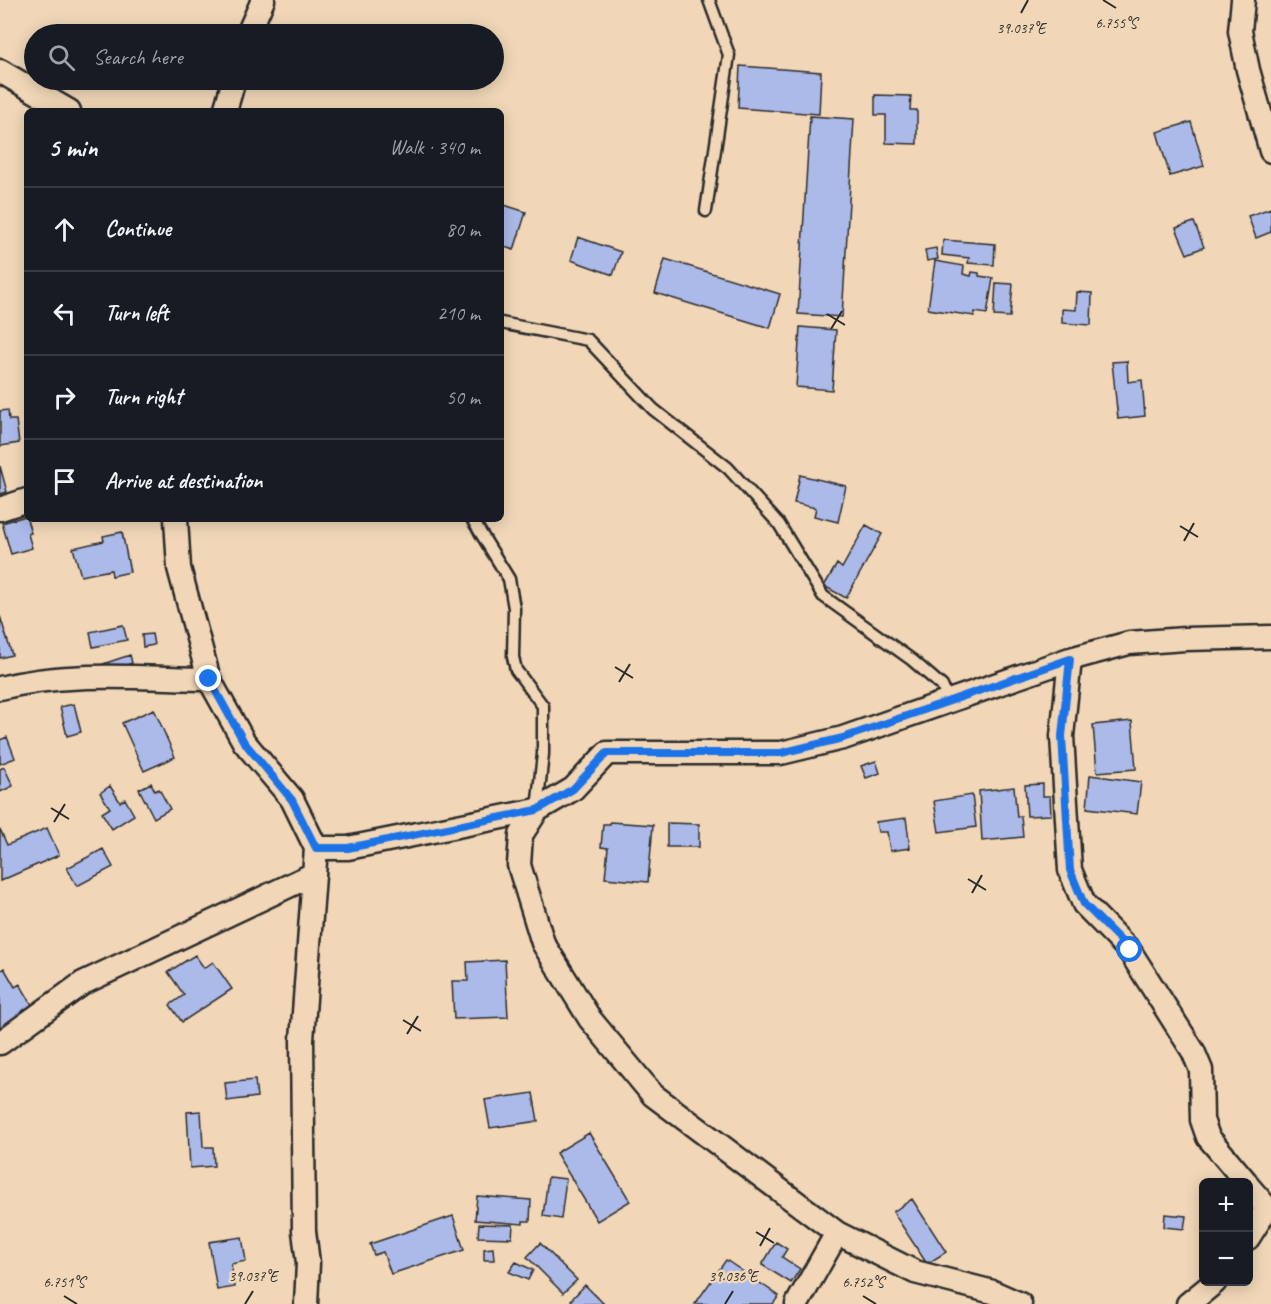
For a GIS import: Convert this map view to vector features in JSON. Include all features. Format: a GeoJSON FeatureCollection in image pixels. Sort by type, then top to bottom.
{"type":"FeatureCollection","features":[{"type":"Feature","properties":{"kind":"street"},"geometry":{"type":"LineString","coordinates":[[252,24],[263,0]]}},
{"type":"Feature","properties":{"kind":"street"},"geometry":{"type":"LineString","coordinates":[[1243,0],[1240,31],[1248,70],[1271,151]]}},
{"type":"Feature","properties":{"kind":"street"},"geometry":{"type":"LineString","coordinates":[[0,71],[24,83]]}},
{"type":"Feature","properties":{"kind":"street"},"geometry":{"type":"LineString","coordinates":[[0,91],[24,89]]}},
{"type":"Feature","properties":{"kind":"street"},"geometry":{"type":"LineString","coordinates":[[36,90],[64,108]]}},
{"type":"Feature","properties":{"kind":"street"},"geometry":{"type":"LineString","coordinates":[[226,108],[231,90]]}},
{"type":"Feature","properties":{"kind":"street"},"geometry":{"type":"LineString","coordinates":[[0,509],[24,501]]}},
{"type":"Feature","properties":{"kind":"street"},"geometry":{"type":"LineString","coordinates":[[176,522],[179,568],[209,679],[244,742],[292,800],[316,848],[302,1040],[304,1231],[308,1263],[306,1304]]}},
{"type":"Feature","properties":{"kind":"street"},"geometry":{"type":"LineString","coordinates":[[316,848],[348,848],[537,810],[573,789],[607,753],[781,753],[843,738],[1070,659],[1129,643],[1271,637]]}},
{"type":"Feature","properties":{"kind":"street"},"geometry":{"type":"LineString","coordinates":[[1070,659],[1062,736],[1070,870],[1084,904],[1130,950],[1193,1051],[1201,1070],[1202,1120],[1208,1137],[1242,1178]]}},
{"type":"Feature","properties":{"kind":"street"},"geometry":{"type":"LineString","coordinates":[[0,688],[22,682],[97,677],[209,679]]}},
{"type":"Feature","properties":{"kind":"street"},"geometry":{"type":"LineString","coordinates":[[537,810],[521,836],[519,866],[543,943],[590,1019],[653,1095],[837,1233],[915,1272],[990,1298],[1020,1304]]}},
{"type":"Feature","properties":{"kind":"street"},"geometry":{"type":"LineString","coordinates":[[0,1043],[83,983],[314,874]]}},
{"type":"Feature","properties":{"kind":"street"},"geometry":{"type":"LineString","coordinates":[[1252,1232],[1269,1209],[1253,1191]]}},
{"type":"Feature","properties":{"kind":"street"},"geometry":{"type":"LineString","coordinates":[[796,1304],[837,1233]]}},
{"type":"Feature","properties":{"kind":"street"},"geometry":{"type":"LineString","coordinates":[[1188,1304],[1209,1286]]}},
{"type":"Feature","properties":{"kind":"lane"},"geometry":{"type":"LineString","coordinates":[[706,211],[729,55],[709,0]]}},
{"type":"Feature","properties":{"kind":"lane"},"geometry":{"type":"LineString","coordinates":[[504,324],[588,339],[653,409],[728,468],[778,524],[823,596],[912,660],[942,686],[950,702]]}},
{"type":"Feature","properties":{"kind":"lane"},"geometry":{"type":"LineString","coordinates":[[474,522],[509,579],[514,608],[513,657],[516,670],[543,706],[543,754],[537,810]]}},
{"type":"Feature","properties":{"kind":"building"},"geometry":{"type":"Polygon","coordinates":[[[740,66],[821,72],[819,114],[738,108],[740,66]]]}},
{"type":"Feature","properties":{"kind":"building"},"geometry":{"type":"Polygon","coordinates":[[[875,95],[911,96],[910,110],[917,110],[917,144],[886,143],[886,115],[875,115],[875,95]]]}},
{"type":"Feature","properties":{"kind":"building"},"geometry":{"type":"Polygon","coordinates":[[[810,116],[854,119],[842,317],[798,314],[810,116]]]}},
{"type":"Feature","properties":{"kind":"building"},"geometry":{"type":"Polygon","coordinates":[[[1191,122],[1204,166],[1170,176],[1157,132],[1191,122]]]}},
{"type":"Feature","properties":{"kind":"building"},"geometry":{"type":"Polygon","coordinates":[[[504,205],[526,212],[514,250],[504,247],[504,205]]]}},
{"type":"Feature","properties":{"kind":"building"},"geometry":{"type":"Polygon","coordinates":[[[1271,208],[1271,232],[1256,238],[1248,216],[1271,208]]]}},
{"type":"Feature","properties":{"kind":"building"},"geometry":{"type":"Polygon","coordinates":[[[1194,222],[1204,247],[1187,254],[1176,228],[1194,222]]]}},
{"type":"Feature","properties":{"kind":"building"},"geometry":{"type":"Polygon","coordinates":[[[578,237],[621,252],[613,275],[571,260],[578,237]]]}},
{"type":"Feature","properties":{"kind":"building"},"geometry":{"type":"Polygon","coordinates":[[[943,240],[995,244],[994,265],[968,263],[969,258],[942,255],[943,240]]]}},
{"type":"Feature","properties":{"kind":"building"},"geometry":{"type":"Polygon","coordinates":[[[936,248],[938,259],[927,261],[925,250],[936,248]]]}},
{"type":"Feature","properties":{"kind":"building"},"geometry":{"type":"Polygon","coordinates":[[[665,259],[780,294],[770,328],[655,293],[665,259]]]}},
{"type":"Feature","properties":{"kind":"building"},"geometry":{"type":"Polygon","coordinates":[[[935,261],[964,266],[963,274],[971,276],[972,272],[979,273],[979,276],[993,278],[987,314],[975,312],[974,316],[928,309],[935,261]]]}},
{"type":"Feature","properties":{"kind":"building"},"geometry":{"type":"Polygon","coordinates":[[[996,283],[1013,284],[1010,317],[994,316],[996,283]]]}},
{"type":"Feature","properties":{"kind":"building"},"geometry":{"type":"Polygon","coordinates":[[[1077,292],[1092,293],[1091,325],[1062,323],[1062,309],[1076,310],[1077,292]]]}},
{"type":"Feature","properties":{"kind":"building"},"geometry":{"type":"Polygon","coordinates":[[[800,327],[836,330],[832,390],[796,387],[800,327]]]}},
{"type":"Feature","properties":{"kind":"building"},"geometry":{"type":"Polygon","coordinates":[[[1127,361],[1128,382],[1142,380],[1145,416],[1118,419],[1112,362],[1127,361]]]}},
{"type":"Feature","properties":{"kind":"building"},"geometry":{"type":"Polygon","coordinates":[[[8,410],[9,420],[16,420],[19,443],[0,446],[0,411],[8,410]]]}},
{"type":"Feature","properties":{"kind":"building"},"geometry":{"type":"Polygon","coordinates":[[[0,466],[7,492],[0,494],[0,466]]]}},
{"type":"Feature","properties":{"kind":"building"},"geometry":{"type":"Polygon","coordinates":[[[800,475],[846,486],[838,522],[814,516],[816,508],[794,503],[800,475]]]}},
{"type":"Feature","properties":{"kind":"building"},"geometry":{"type":"Polygon","coordinates":[[[24,517],[24,522],[28,522],[31,533],[28,534],[32,548],[11,554],[2,523],[24,517]]]}},
{"type":"Feature","properties":{"kind":"building"},"geometry":{"type":"Polygon","coordinates":[[[866,525],[882,534],[846,598],[824,586],[837,564],[842,568],[866,525]]]}},
{"type":"Feature","properties":{"kind":"building"},"geometry":{"type":"Polygon","coordinates":[[[122,532],[130,572],[112,576],[111,570],[81,576],[73,548],[104,541],[103,536],[122,532]]]}},
{"type":"Feature","properties":{"kind":"building"},"geometry":{"type":"Polygon","coordinates":[[[0,616],[12,655],[0,658],[0,616]]]}},
{"type":"Feature","properties":{"kind":"building"},"geometry":{"type":"Polygon","coordinates":[[[123,625],[127,640],[93,647],[90,632],[123,625]]]}},
{"type":"Feature","properties":{"kind":"building"},"geometry":{"type":"Polygon","coordinates":[[[152,634],[154,645],[143,647],[142,635],[152,634]]]}},
{"type":"Feature","properties":{"kind":"building"},"geometry":{"type":"Polygon","coordinates":[[[130,655],[132,663],[106,672],[103,664],[130,655]]]}},
{"type":"Feature","properties":{"kind":"building"},"geometry":{"type":"Polygon","coordinates":[[[74,704],[81,732],[67,736],[60,707],[74,704]]]}},
{"type":"Feature","properties":{"kind":"building"},"geometry":{"type":"Polygon","coordinates":[[[154,709],[175,757],[144,771],[122,723],[154,709]]]}},
{"type":"Feature","properties":{"kind":"building"},"geometry":{"type":"Polygon","coordinates":[[[1132,721],[1136,769],[1097,772],[1093,725],[1132,721]]]}},
{"type":"Feature","properties":{"kind":"building"},"geometry":{"type":"Polygon","coordinates":[[[7,737],[15,758],[0,764],[0,740],[7,737]]]}},
{"type":"Feature","properties":{"kind":"building"},"geometry":{"type":"Polygon","coordinates":[[[876,761],[880,773],[866,778],[861,766],[876,761]]]}},
{"type":"Feature","properties":{"kind":"building"},"geometry":{"type":"Polygon","coordinates":[[[4,767],[13,786],[0,792],[0,769],[4,767]]]}},
{"type":"Feature","properties":{"kind":"building"},"geometry":{"type":"Polygon","coordinates":[[[1090,775],[1141,782],[1137,814],[1087,808],[1090,775]]]}},
{"type":"Feature","properties":{"kind":"building"},"geometry":{"type":"Polygon","coordinates":[[[151,783],[155,791],[159,789],[170,809],[154,818],[139,789],[151,783]]]}},
{"type":"Feature","properties":{"kind":"building"},"geometry":{"type":"Polygon","coordinates":[[[1043,784],[1043,796],[1050,796],[1051,815],[1027,816],[1025,785],[1043,784]]]}},
{"type":"Feature","properties":{"kind":"building"},"geometry":{"type":"Polygon","coordinates":[[[110,786],[120,802],[125,799],[134,815],[112,829],[102,813],[110,808],[100,793],[110,786]]]}},
{"type":"Feature","properties":{"kind":"building"},"geometry":{"type":"Polygon","coordinates":[[[1014,787],[1017,817],[1021,816],[1023,837],[982,841],[979,791],[1014,787]]]}},
{"type":"Feature","properties":{"kind":"building"},"geometry":{"type":"Polygon","coordinates":[[[972,795],[976,827],[939,832],[934,801],[972,795]]]}},
{"type":"Feature","properties":{"kind":"building"},"geometry":{"type":"Polygon","coordinates":[[[906,818],[910,848],[890,851],[887,832],[878,832],[876,822],[906,818]]]}},
{"type":"Feature","properties":{"kind":"building"},"geometry":{"type":"Polygon","coordinates":[[[610,822],[653,825],[648,882],[605,878],[608,848],[601,847],[603,824],[610,824],[610,822]]]}},
{"type":"Feature","properties":{"kind":"building"},"geometry":{"type":"Polygon","coordinates":[[[667,823],[699,824],[699,847],[667,847],[667,823]]]}},
{"type":"Feature","properties":{"kind":"building"},"geometry":{"type":"Polygon","coordinates":[[[47,828],[59,855],[0,881],[0,829],[7,845],[47,828]]]}},
{"type":"Feature","properties":{"kind":"building"},"geometry":{"type":"Polygon","coordinates":[[[103,849],[113,867],[77,886],[67,868],[103,849]]]}},
{"type":"Feature","properties":{"kind":"building"},"geometry":{"type":"Polygon","coordinates":[[[195,955],[204,968],[213,962],[232,989],[182,1022],[170,1005],[184,995],[168,972],[195,955]]]}},
{"type":"Feature","properties":{"kind":"building"},"geometry":{"type":"Polygon","coordinates":[[[505,960],[508,1017],[454,1019],[452,981],[468,981],[467,962],[505,960]]]}},
{"type":"Feature","properties":{"kind":"building"},"geometry":{"type":"Polygon","coordinates":[[[4,968],[15,987],[20,984],[34,1008],[0,1028],[0,971],[4,968]]]}},
{"type":"Feature","properties":{"kind":"building"},"geometry":{"type":"Polygon","coordinates":[[[255,1080],[257,1097],[227,1101],[225,1083],[255,1080]]]}},
{"type":"Feature","properties":{"kind":"building"},"geometry":{"type":"Polygon","coordinates":[[[533,1093],[538,1121],[490,1128],[485,1100],[533,1093]]]}},
{"type":"Feature","properties":{"kind":"building"},"geometry":{"type":"Polygon","coordinates":[[[201,1111],[203,1147],[213,1147],[214,1166],[190,1168],[187,1112],[201,1111]]]}},
{"type":"Feature","properties":{"kind":"building"},"geometry":{"type":"Polygon","coordinates":[[[589,1133],[630,1201],[597,1221],[556,1153],[589,1133]]]}},
{"type":"Feature","properties":{"kind":"building"},"geometry":{"type":"Polygon","coordinates":[[[548,1177],[566,1179],[561,1219],[543,1216],[548,1177]]]}},
{"type":"Feature","properties":{"kind":"building"},"geometry":{"type":"Polygon","coordinates":[[[477,1196],[531,1200],[530,1221],[523,1221],[523,1224],[475,1220],[477,1196]]]}},
{"type":"Feature","properties":{"kind":"building"},"geometry":{"type":"Polygon","coordinates":[[[912,1199],[946,1252],[927,1264],[893,1212],[912,1199]]]}},
{"type":"Feature","properties":{"kind":"building"},"geometry":{"type":"Polygon","coordinates":[[[1165,1214],[1186,1216],[1184,1229],[1164,1227],[1165,1214]]]}},
{"type":"Feature","properties":{"kind":"building"},"geometry":{"type":"Polygon","coordinates":[[[453,1216],[464,1250],[391,1274],[383,1252],[374,1255],[370,1244],[453,1216]]]}},
{"type":"Feature","properties":{"kind":"building"},"geometry":{"type":"Polygon","coordinates":[[[479,1224],[513,1225],[512,1238],[478,1237],[479,1224]]]}},
{"type":"Feature","properties":{"kind":"building"},"geometry":{"type":"Polygon","coordinates":[[[242,1237],[246,1261],[231,1264],[235,1287],[217,1290],[209,1242],[242,1237]]]}},
{"type":"Feature","properties":{"kind":"building"},"geometry":{"type":"Polygon","coordinates":[[[776,1242],[787,1249],[782,1257],[800,1269],[791,1283],[762,1265],[776,1242]]]}},
{"type":"Feature","properties":{"kind":"building"},"geometry":{"type":"Polygon","coordinates":[[[540,1243],[577,1280],[563,1293],[527,1257],[540,1243]]]}},
{"type":"Feature","properties":{"kind":"building"},"geometry":{"type":"Polygon","coordinates":[[[493,1248],[494,1260],[484,1260],[484,1249],[493,1248]]]}},
{"type":"Feature","properties":{"kind":"building"},"geometry":{"type":"Polygon","coordinates":[[[726,1260],[779,1296],[773,1304],[695,1304],[726,1260]]]}},
{"type":"Feature","properties":{"kind":"building"},"geometry":{"type":"Polygon","coordinates":[[[516,1262],[533,1270],[528,1280],[509,1272],[516,1262]]]}},
{"type":"Feature","properties":{"kind":"building"},"geometry":{"type":"Polygon","coordinates":[[[585,1285],[604,1304],[575,1304],[571,1300],[585,1285]]]}},
{"type":"Feature","properties":{"kind":"route"},"geometry":{"type":"LineString","coordinates":[[209,679],[244,742],[292,800],[316,848],[348,848],[537,810],[573,789],[607,753],[781,753],[843,738],[1070,659],[1062,736],[1070,870],[1084,904],[1130,950]]}}]}
